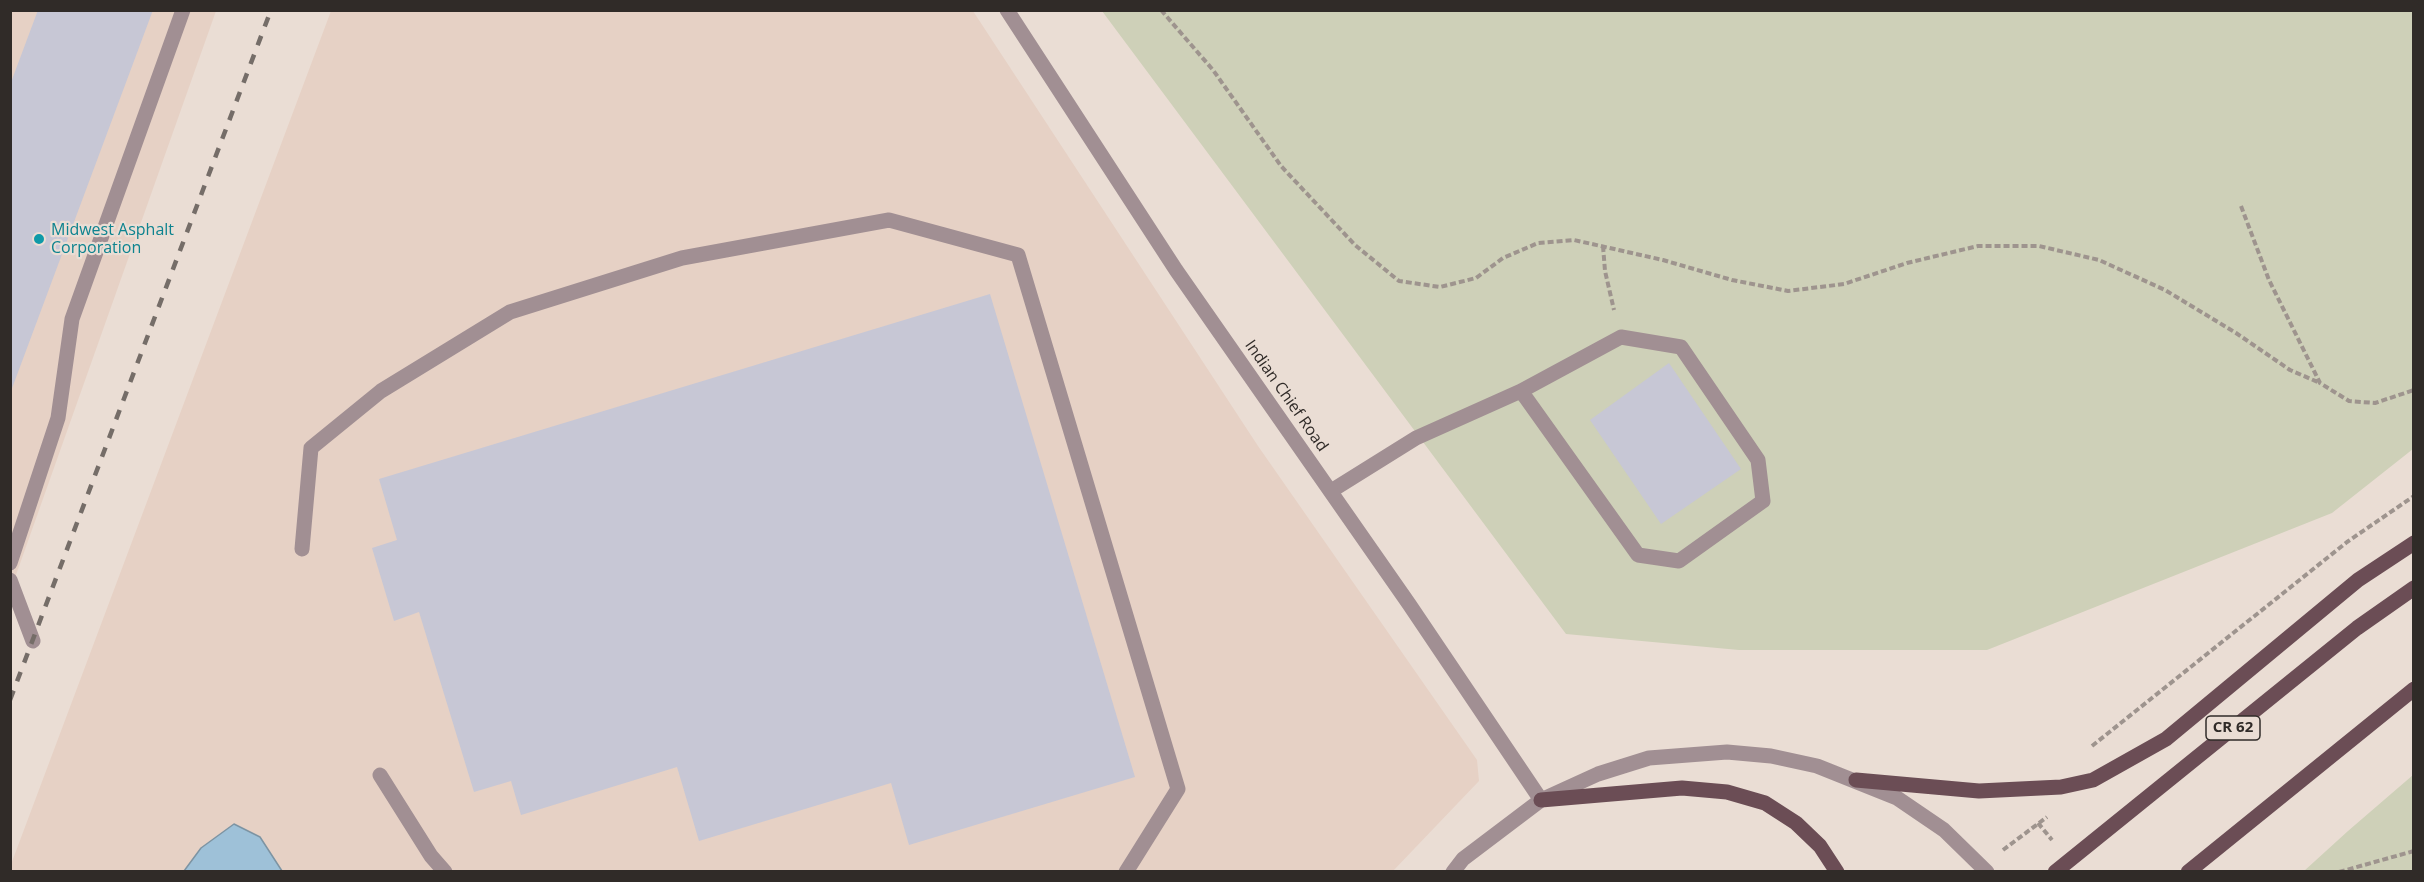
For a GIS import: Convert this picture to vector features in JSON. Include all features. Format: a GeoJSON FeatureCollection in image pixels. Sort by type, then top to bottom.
{"type":"FeatureCollection","features":[{"type":"Feature","properties":{"kind":"main road"},"geometry":{"type":"LineString","coordinates":[[1856,780],[1979,791],[2061,787],[2093,780],[2166,739],[2358,580],[2414,543]]}},
{"type":"Feature","properties":{"kind":"main road","name":"CR 62"},"geometry":{"type":"LineString","coordinates":[[2055,872],[2358,628],[2414,588]]}},
{"type":"Feature","properties":{"kind":"main road"},"geometry":{"type":"LineString","coordinates":[[2188,872],[2414,689]]}},
{"type":"Feature","properties":{"kind":"main road"},"geometry":{"type":"LineString","coordinates":[[1540,800],[1682,788],[1727,792],[1765,803],[1796,823],[1820,846],[1837,872]]}},
{"type":"Feature","properties":{"kind":"street"},"geometry":{"type":"LineString","coordinates":[[10,563],[58,418],[72,319],[183,10]]}},
{"type":"Feature","properties":{"kind":"street","name":"Indian Chief Road"},"geometry":{"type":"LineString","coordinates":[[1007,10],[1176,270],[1409,603],[1540,800]]}},
{"type":"Feature","properties":{"kind":"street"},"geometry":{"type":"LineString","coordinates":[[302,549],[311,448],[381,391],[510,312],[682,258],[888,220],[1018,255],[1178,789],[1126,872]]}},
{"type":"Feature","properties":{"kind":"street"},"geometry":{"type":"LineString","coordinates":[[1331,491],[1416,438],[1521,391],[1621,338],[1681,347],[1758,460],[1763,501],[1679,561],[1638,555],[1521,391]]}},
{"type":"Feature","properties":{"kind":"street"},"geometry":{"type":"LineString","coordinates":[[10,580],[33,640]]}},
{"type":"Feature","properties":{"kind":"street"},"geometry":{"type":"LineString","coordinates":[[1452,872],[1462,859],[1540,800],[1598,774],[1649,758],[1727,752],[1770,756],[1817,766],[1897,798],[1944,830],[1987,872]]}},
{"type":"Feature","properties":{"kind":"street"},"geometry":{"type":"LineString","coordinates":[[380,775],[431,856],[445,872]]}},
{"type":"Feature","properties":{"kind":"path"},"geometry":{"type":"LineString","coordinates":[[1161,10],[1213,70],[1281,166],[1355,245],[1399,281],[1440,287],[1476,278],[1503,258],[1538,243],[1574,240],[1663,260],[1732,280],[1788,291],[1844,284],[1907,263],[1978,246],[2039,246],[2099,260],[2165,290],[2236,333],[2290,370],[2320,382],[2349,401],[2375,403],[2414,390]]}},
{"type":"Feature","properties":{"kind":"path"},"geometry":{"type":"LineString","coordinates":[[2241,206],[2269,280],[2320,382]]}},
{"type":"Feature","properties":{"kind":"path"},"geometry":{"type":"LineString","coordinates":[[1603,246],[1605,271],[1621,338]]}},
{"type":"Feature","properties":{"kind":"path"},"geometry":{"type":"LineString","coordinates":[[2089,748],[2347,542],[2414,496]]}},
{"type":"Feature","properties":{"kind":"path"},"geometry":{"type":"LineString","coordinates":[[2022,836],[2055,812]]}},
{"type":"Feature","properties":{"kind":"path"},"geometry":{"type":"LineString","coordinates":[[2038,823],[2049,836]]}},
{"type":"Feature","properties":{"kind":"path"},"geometry":{"type":"LineString","coordinates":[[2339,872],[2414,851]]}},
{"type":"Feature","properties":{"kind":"shaded area"},"geometry":{"type":"Polygon","coordinates":[[[11,11],[216,11],[11,589],[11,11]]]}},
{"type":"Feature","properties":{"kind":"shaded area"},"geometry":{"type":"Polygon","coordinates":[[[331,11],[973,11],[1258,446],[1477,760],[1479,781],[1393,871],[11,872],[10,867],[331,11]]]}},
{"type":"Feature","properties":{"kind":"green space"},"geometry":{"type":"Polygon","coordinates":[[[1102,11],[2413,11],[2413,449],[2332,513],[1987,650],[1739,650],[1566,634],[1102,11]]]}},
{"type":"Feature","properties":{"kind":"green space"},"geometry":{"type":"Polygon","coordinates":[[[2413,775],[2413,871],[2304,871],[2348,831],[2413,775]]]}},
{"type":"Feature","properties":{"kind":"water"},"geometry":{"type":"Polygon","coordinates":[[[234,824],[260,837],[282,871],[184,871],[201,848],[234,824]]]}},
{"type":"Feature","properties":{"kind":"building","name":"Midwest Asphalt Corporation"},"geometry":{"type":"Polygon","coordinates":[[[38,10],[153,10],[11,391],[10,85],[38,10]]]}},
{"type":"Feature","properties":{"kind":"building"},"geometry":{"type":"Polygon","coordinates":[[[990,294],[1135,777],[909,845],[891,783],[699,841],[677,767],[521,815],[511,781],[474,792],[419,612],[394,621],[372,548],[397,540],[379,479],[990,294]]]}},
{"type":"Feature","properties":{"kind":"building"},"geometry":{"type":"Polygon","coordinates":[[[1669,363],[1741,469],[1661,524],[1590,420],[1669,363]]]}},
{"type":"Feature","properties":{"kind":"railway"},"geometry":{"type":"LineString","coordinates":[[10,700],[271,10]]}},
{"type":"Feature","properties":{"kind":"place","name":"Midwest Asphalt Corporation"},"geometry":{"type":"Point","coordinates":[39,239]}}]}
